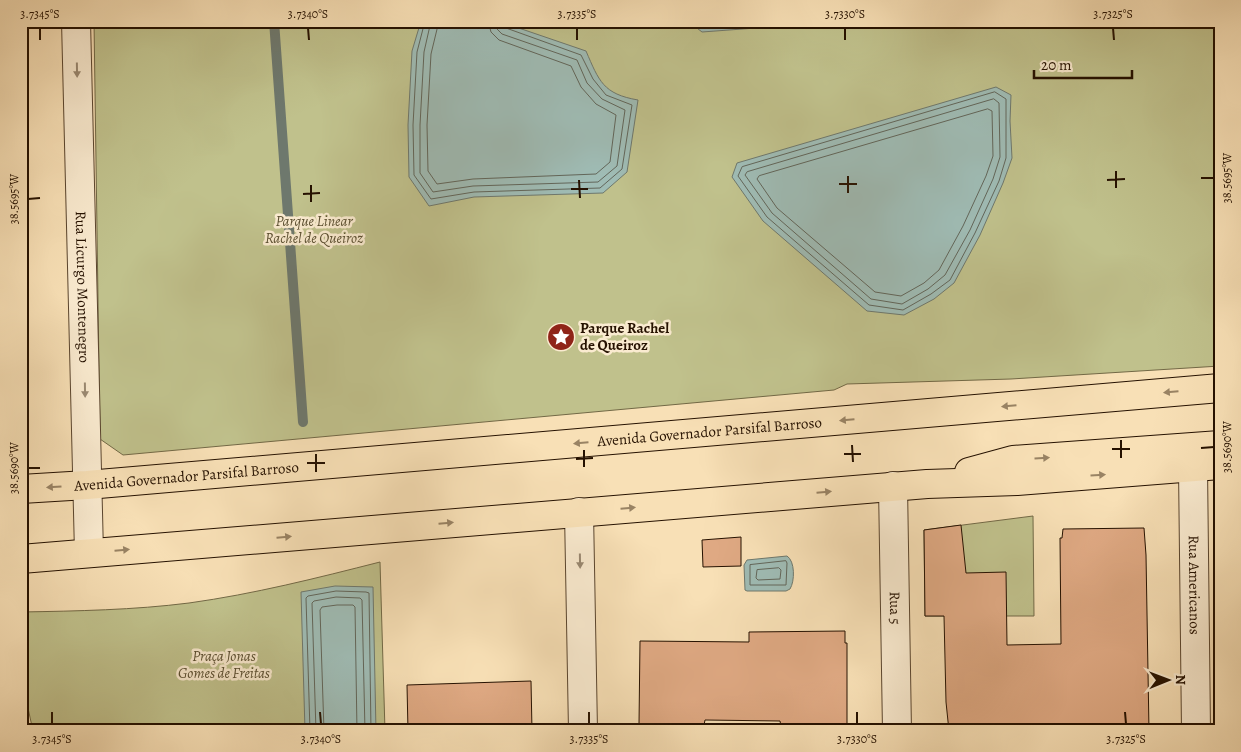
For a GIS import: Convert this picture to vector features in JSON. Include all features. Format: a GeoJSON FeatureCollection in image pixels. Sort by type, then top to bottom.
{"type":"FeatureCollection","features":[{"type":"Feature","properties":{"kind":"main road","name":"Avenida Governador Parsifal Barroso"},"geometry":{"type":"LineString","coordinates":[[21,490],[1220,388]]}},
{"type":"Feature","properties":{"kind":"main road"},"geometry":{"type":"LineString","coordinates":[[927,484],[1013,460],[1220,445]]}},
{"type":"Feature","properties":{"kind":"main road"},"geometry":{"type":"LineString","coordinates":[[21,559],[893,486],[1017,481],[1220,465]]}},
{"type":"Feature","properties":{"kind":"street","name":"Rua Licurgo Montenegro"},"geometry":{"type":"LineString","coordinates":[[76,21],[89,553]]}},
{"type":"Feature","properties":{"kind":"street","name":"Rua Americanos"},"geometry":{"type":"LineString","coordinates":[[1193,467],[1196,731]]}},
{"type":"Feature","properties":{"kind":"street","name":"Rua 5"},"geometry":{"type":"LineString","coordinates":[[893,486],[896,731]]}},
{"type":"Feature","properties":{"kind":"street"},"geometry":{"type":"LineString","coordinates":[[579,512],[583,731]]}},
{"type":"Feature","properties":{"kind":"green space","name":"Parque Linear Rachel de Queiroz"},"geometry":{"type":"Polygon","coordinates":[[[94,21],[1220,21],[1220,366],[1011,379],[847,384],[834,390],[123,455],[100,439],[94,21]]]}},
{"type":"Feature","properties":{"kind":"green space"},"geometry":{"type":"Polygon","coordinates":[[[1033,516],[1034,616],[925,616],[924,530],[1033,516]]]}},
{"type":"Feature","properties":{"kind":"green space","name":"Praça Jonas Gomes de Freitas"},"geometry":{"type":"Polygon","coordinates":[[[380,562],[385,731],[33,731],[21,676],[21,612],[126,609],[189,603],[309,580],[380,562]]]}},
{"type":"Feature","properties":{"kind":"water"},"geometry":{"type":"Polygon","coordinates":[[[421,21],[507,24],[586,51],[599,78],[610,90],[638,100],[627,172],[603,193],[474,197],[429,206],[409,177],[408,125],[412,51],[421,21]]]}},
{"type":"Feature","properties":{"kind":"water"},"geometry":{"type":"Polygon","coordinates":[[[688,21],[787,21],[783,26],[702,32],[688,21]]]}},
{"type":"Feature","properties":{"kind":"water"},"geometry":{"type":"Polygon","coordinates":[[[996,87],[1011,95],[1012,158],[1003,183],[980,235],[954,283],[934,299],[904,315],[867,311],[763,221],[732,177],[737,163],[996,87]]]}},
{"type":"Feature","properties":{"kind":"water"},"geometry":{"type":"Polygon","coordinates":[[[787,556],[792,562],[793,571],[793,581],[790,589],[786,591],[745,590],[744,565],[747,560],[787,556]]]}},
{"type":"Feature","properties":{"kind":"water"},"geometry":{"type":"Polygon","coordinates":[[[335,586],[373,587],[376,731],[305,731],[301,592],[335,586]]]}},
{"type":"Feature","properties":{"kind":"building"},"geometry":{"type":"Polygon","coordinates":[[[961,525],[966,573],[1006,572],[1007,645],[1061,644],[1060,538],[1062,538],[1063,529],[1144,528],[1149,731],[949,731],[946,702],[944,616],[925,616],[924,530],[961,525]]]}},
{"type":"Feature","properties":{"kind":"building"},"geometry":{"type":"Polygon","coordinates":[[[741,537],[741,566],[703,567],[702,540],[741,537]]]}},
{"type":"Feature","properties":{"kind":"building"},"geometry":{"type":"Polygon","coordinates":[[[845,631],[845,643],[847,643],[847,726],[781,726],[780,721],[705,720],[704,725],[639,724],[640,641],[749,642],[749,632],[845,631]]]}},
{"type":"Feature","properties":{"kind":"building"},"geometry":{"type":"Polygon","coordinates":[[[531,681],[532,731],[408,731],[407,685],[531,681]]]}},
{"type":"Feature","properties":{"kind":"waterway"},"geometry":{"type":"LineString","coordinates":[[274,21],[303,422]]}},
{"type":"Feature","properties":{"kind":"place","name":"Parque Rachel de Queiroz"},"geometry":{"type":"Point","coordinates":[561,337]}}]}
